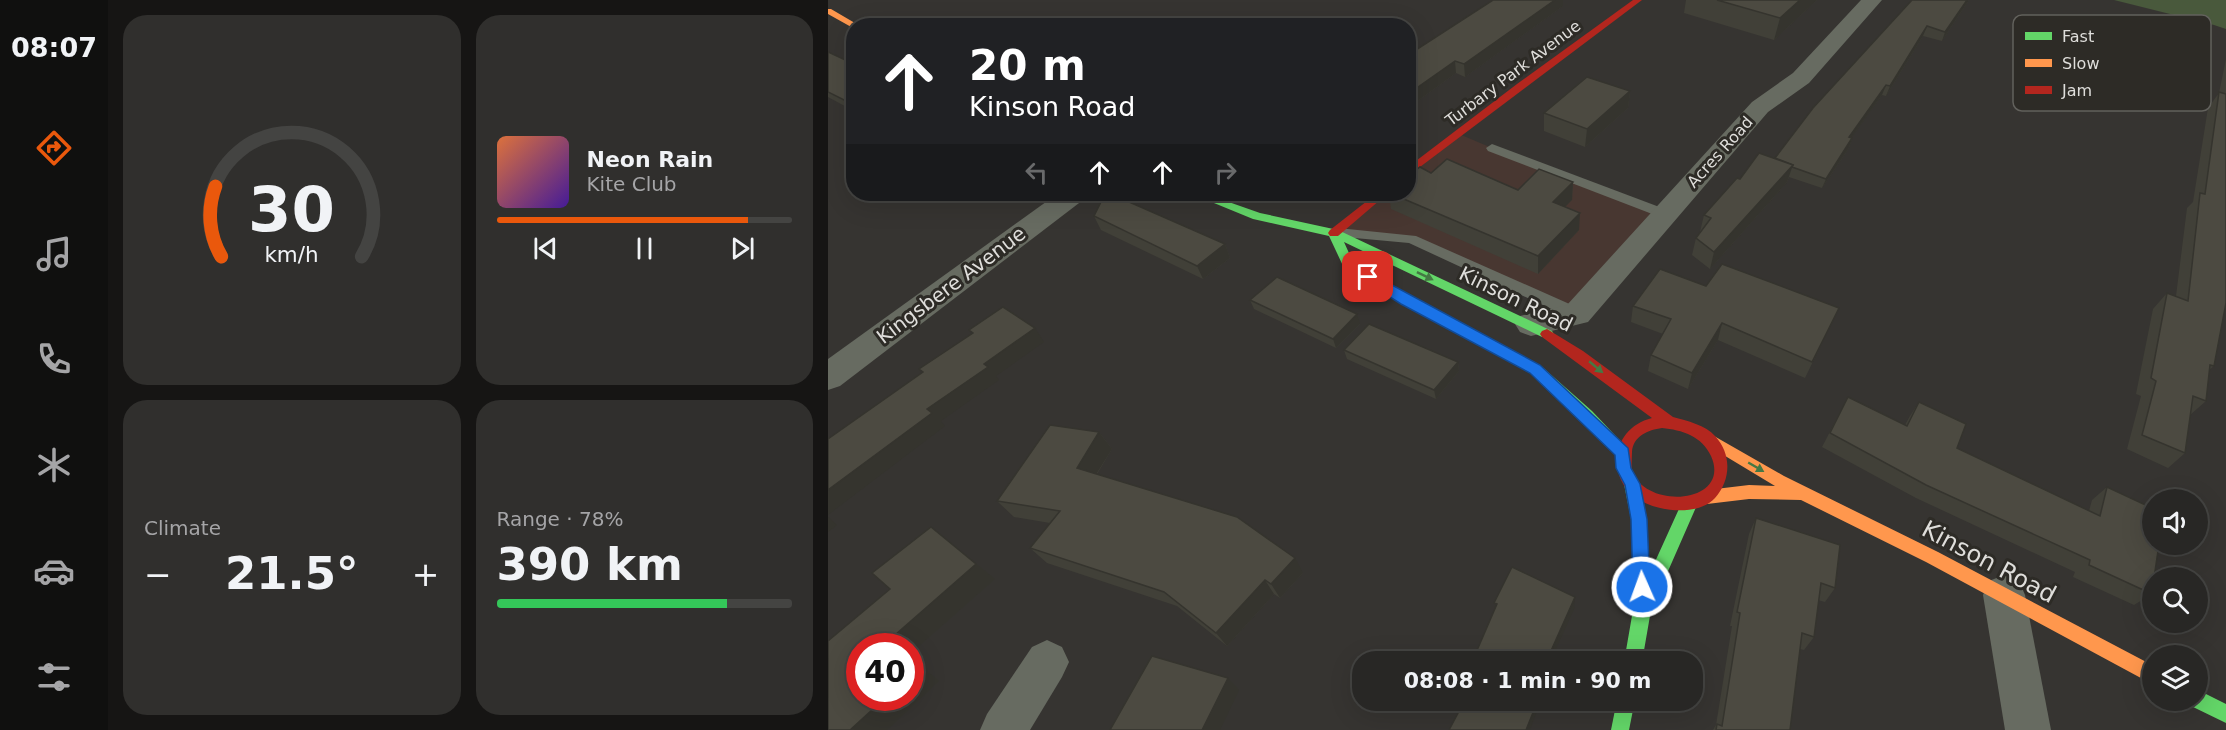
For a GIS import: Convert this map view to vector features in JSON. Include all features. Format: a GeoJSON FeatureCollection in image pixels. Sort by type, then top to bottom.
{"type":"FeatureCollection","features":[{"type":"Feature","properties":{"kind":"street","name":"Turbary Park Avenue"},"geometry":{"type":"LineString","coordinates":[[1416,167],[1520,86],[1638,0]]}},
{"type":"Feature","properties":{"kind":"street","name":"Acres Road"},"geometry":{"type":"LineString","coordinates":[[1577,314],[1760,107],[1801,78],[1872,0]]}},
{"type":"Feature","properties":{"kind":"street"},"geometry":{"type":"LineString","coordinates":[[828,11],[846,21]]}},
{"type":"Feature","properties":{"kind":"street","name":"Kingsbere Avenue"},"geometry":{"type":"LineString","coordinates":[[828,377],[1065,201]]}},
{"type":"Feature","properties":{"kind":"street","name":"Kinson Road"},"geometry":{"type":"LineString","coordinates":[[1216,201],[1257,216],[1334,233],[1531,324],[1578,352],[1641,405],[1668,421],[1690,425],[1710,440],[1802,494],[2004,595],[2142,670]]}},
{"type":"Feature","properties":{"kind":"street"},"geometry":{"type":"LineString","coordinates":[[1373,201],[1334,233],[1348,265],[1406,301],[1535,369],[1623,453]]}},
{"type":"Feature","properties":{"kind":"street"},"geometry":{"type":"LineString","coordinates":[[1531,324],[1577,314],[1578,352]]}},
{"type":"Feature","properties":{"kind":"street"},"geometry":{"type":"LineString","coordinates":[[1635,651],[1642,610],[1639,519],[1632,484],[1624,468],[1623,453],[1635,432],[1654,423],[1668,421]]}},
{"type":"Feature","properties":{"kind":"street"},"geometry":{"type":"LineString","coordinates":[[1707,497],[1716,489],[1722,471],[1719,452],[1710,440]]}},
{"type":"Feature","properties":{"kind":"street","name":"Kinson Road"},"geometry":{"type":"LineString","coordinates":[[1632,484],[1653,500],[1667,505],[1689,505],[1707,497],[1749,492],[1802,494]]}},
{"type":"Feature","properties":{"kind":"street"},"geometry":{"type":"LineString","coordinates":[[1642,610],[1689,505]]}},
{"type":"Feature","properties":{"kind":"street"},"geometry":{"type":"LineString","coordinates":[[2004,595],[2028,730]]}},
{"type":"Feature","properties":{"kind":"street"},"geometry":{"type":"LineString","coordinates":[[1003,730],[1047,662]]}},
{"type":"Feature","properties":{"kind":"street"},"geometry":{"type":"LineString","coordinates":[[2208,704],[2226,714]]}},
{"type":"Feature","properties":{"kind":"street"},"geometry":{"type":"LineString","coordinates":[[1620,730],[1624,711]]}},
{"type":"Feature","properties":{"kind":"lane"},"geometry":{"type":"LineString","coordinates":[[1492,148],[1665,214]]}},
{"type":"Feature","properties":{"kind":"lane"},"geometry":{"type":"LineString","coordinates":[[1334,233],[1410,239],[1577,314]]}},
{"type":"Feature","properties":{"kind":"shaded area"},"geometry":{"type":"Polygon","coordinates":[[[1459,134],[1665,214],[1577,314],[1411,239],[1334,233],[1375,201],[1416,201],[1416,168],[1459,134]]]}},
{"type":"Feature","properties":{"kind":"green space"},"geometry":{"type":"Polygon","coordinates":[[[2114,0],[2226,0],[2226,29],[2211,24],[2211,15],[2174,15],[2114,0]]]}},
{"type":"Feature","properties":{"kind":"building"},"geometry":{"type":"Polygon","coordinates":[[[1493,0],[1555,0],[1464,64],[1455,61],[1416,88],[1416,50],[1493,0]]]}},
{"type":"Feature","properties":{"kind":"building"},"geometry":{"type":"Polygon","coordinates":[[[1717,0],[1800,0],[1780,18],[1717,0]]]}},
{"type":"Feature","properties":{"kind":"building"},"geometry":{"type":"Polygon","coordinates":[[[1912,0],[1967,0],[1945,32],[1927,26],[1890,86],[1886,85],[1849,137],[1852,138],[1826,179],[1792,167],[1793,165],[1775,158],[1813,108],[1912,0]]]}},
{"type":"Feature","properties":{"kind":"building"},"geometry":{"type":"Polygon","coordinates":[[[828,52],[846,60],[846,101],[828,92],[828,52]]]}},
{"type":"Feature","properties":{"kind":"building"},"geometry":{"type":"Polygon","coordinates":[[[1587,77],[1630,91],[1587,129],[1544,113],[1587,77]]]}},
{"type":"Feature","properties":{"kind":"building"},"geometry":{"type":"Polygon","coordinates":[[[2219,92],[2226,94],[2226,303],[2214,366],[2210,365],[2206,401],[2193,396],[2185,453],[2142,435],[2156,381],[2151,378],[2167,293],[2188,301],[2200,193],[2205,194],[2219,92]]]}},
{"type":"Feature","properties":{"kind":"building"},"geometry":{"type":"Polygon","coordinates":[[[1759,153],[1793,165],[1714,252],[1696,238],[1711,218],[1704,215],[1737,178],[1740,179],[1759,153]]]}},
{"type":"Feature","properties":{"kind":"building"},"geometry":{"type":"Polygon","coordinates":[[[1447,159],[1518,190],[1539,169],[1573,182],[1553,202],[1580,213],[1538,256],[1408,201],[1416,201],[1416,170],[1420,167],[1431,173],[1447,159]]]}},
{"type":"Feature","properties":{"kind":"building"},"geometry":{"type":"Polygon","coordinates":[[[1102,201],[1127,201],[1225,244],[1197,266],[1094,216],[1102,201]]]}},
{"type":"Feature","properties":{"kind":"building"},"geometry":{"type":"Polygon","coordinates":[[[1722,264],[1839,308],[1812,362],[1722,323],[1692,373],[1651,355],[1671,319],[1633,306],[1660,269],[1706,286],[1722,264]]]}},
{"type":"Feature","properties":{"kind":"building"},"geometry":{"type":"Polygon","coordinates":[[[1277,277],[1357,314],[1333,339],[1250,300],[1277,277]]]}},
{"type":"Feature","properties":{"kind":"building"},"geometry":{"type":"Polygon","coordinates":[[[1003,307],[1035,328],[984,364],[988,367],[927,409],[932,413],[828,490],[828,439],[923,372],[919,369],[973,333],[969,330],[1003,307]]]}},
{"type":"Feature","properties":{"kind":"building"},"geometry":{"type":"Polygon","coordinates":[[[1369,324],[1458,362],[1434,390],[1344,350],[1369,324]]]}},
{"type":"Feature","properties":{"kind":"building"},"geometry":{"type":"Polygon","coordinates":[[[1848,397],[1907,426],[1919,402],[1966,424],[1957,448],[2100,516],[2107,487],[2142,503],[2142,555],[2157,555],[2156,567],[2142,567],[2142,589],[2089,565],[2090,560],[1926,485],[1830,433],[1848,397]]]}},
{"type":"Feature","properties":{"kind":"building"},"geometry":{"type":"Polygon","coordinates":[[[1050,425],[1099,432],[1077,468],[1237,517],[1295,558],[1271,584],[1265,580],[1216,633],[1164,592],[1030,548],[1060,511],[997,501],[1050,425]]]}},
{"type":"Feature","properties":{"kind":"building"},"geometry":{"type":"Polygon","coordinates":[[[1756,518],[1840,545],[1835,588],[1821,583],[1814,637],[1802,633],[1790,730],[1716,730],[1717,724],[1722,726],[1740,613],[1737,612],[1756,518]]]}},
{"type":"Feature","properties":{"kind":"building"},"geometry":{"type":"Polygon","coordinates":[[[931,527],[976,564],[897,633],[846,633],[846,711],[871,711],[850,730],[828,730],[828,641],[890,589],[872,573],[931,527]]]}},
{"type":"Feature","properties":{"kind":"building"},"geometry":{"type":"Polygon","coordinates":[[[1512,567],[1575,597],[1551,651],[1477,651],[1497,604],[1494,603],[1512,567]]]}},
{"type":"Feature","properties":{"kind":"building"},"geometry":{"type":"Polygon","coordinates":[[[1152,656],[1228,678],[1202,730],[1110,730],[1152,656]]]}},
{"type":"Feature","properties":{"kind":"building"},"geometry":{"type":"Polygon","coordinates":[[[1459,711],[1534,711],[1526,730],[1449,730],[1459,711]]]}},
{"type":"Feature","properties":{"kind":"traffic: fast"},"geometry":{"type":"LineString","coordinates":[[1216,201],[1257,216],[1334,233],[1547,334]]}},
{"type":"Feature","properties":{"kind":"traffic: fast"},"geometry":{"type":"LineString","coordinates":[[1334,233],[1348,265],[1406,301],[1535,369],[1587,415],[1623,453]]}},
{"type":"Feature","properties":{"kind":"traffic: fast"},"geometry":{"type":"LineString","coordinates":[[1632,484],[1639,519],[1642,596]]}},
{"type":"Feature","properties":{"kind":"traffic: fast"},"geometry":{"type":"LineString","coordinates":[[1635,651],[1642,610],[1689,505]]}},
{"type":"Feature","properties":{"kind":"traffic: fast"},"geometry":{"type":"LineString","coordinates":[[2208,704],[2226,714]]}},
{"type":"Feature","properties":{"kind":"traffic: fast"},"geometry":{"type":"LineString","coordinates":[[1620,730],[1624,711]]}},
{"type":"Feature","properties":{"kind":"traffic: slow"},"geometry":{"type":"LineString","coordinates":[[828,11],[846,21]]}},
{"type":"Feature","properties":{"kind":"traffic: slow"},"geometry":{"type":"LineString","coordinates":[[1707,438],[1779,481],[1932,557],[2142,670]]}},
{"type":"Feature","properties":{"kind":"traffic: slow"},"geometry":{"type":"LineString","coordinates":[[1707,497],[1749,492],[1798,494]]}},
{"type":"Feature","properties":{"kind":"traffic: jam"},"geometry":{"type":"LineString","coordinates":[[1416,167],[1520,86],[1638,0]]}},
{"type":"Feature","properties":{"kind":"traffic: jam"},"geometry":{"type":"LineString","coordinates":[[1334,233],[1373,201]]}},
{"type":"Feature","properties":{"kind":"traffic: jam"},"geometry":{"type":"LineString","coordinates":[[1547,334],[1578,354],[1668,421]]}},
{"type":"Feature","properties":{"kind":"traffic: jam"},"geometry":{"type":"LineString","coordinates":[[1707,438],[1697,431],[1674,423],[1650,424],[1631,436],[1625,448],[1624,469],[1633,486],[1649,497],[1668,503],[1688,503],[1706,497],[1718,485],[1721,465],[1710,440]]}},
{"type":"Feature","properties":{"kind":"route"},"geometry":{"type":"LineString","coordinates":[[1368,277],[1406,301],[1535,369],[1587,416],[1623,453],[1624,468],[1632,484],[1639,519],[1642,587]]}}]}
